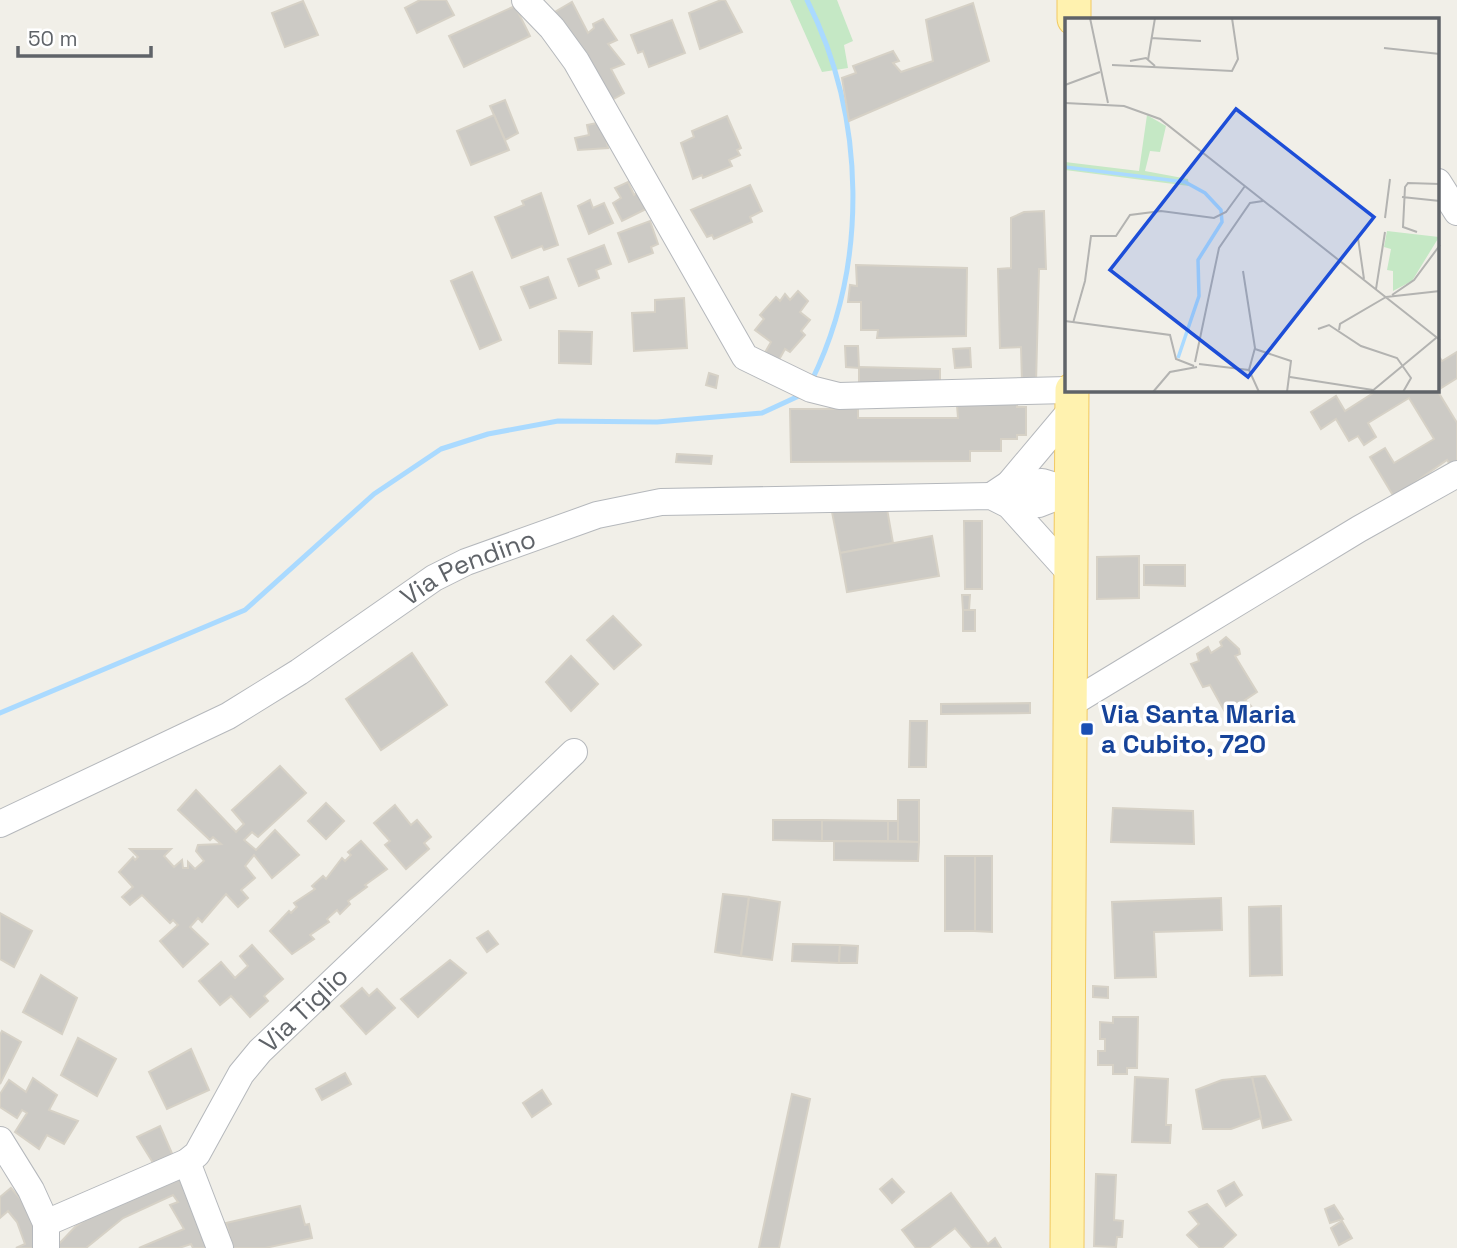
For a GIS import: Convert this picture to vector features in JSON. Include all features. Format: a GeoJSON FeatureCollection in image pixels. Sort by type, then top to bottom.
{"type":"FeatureCollection","features":[{"type":"Feature","properties":{"kind":"main road"},"geometry":{"type":"LineString","coordinates":[[1074,0],[1074,18]]}},
{"type":"Feature","properties":{"kind":"main road"},"geometry":{"type":"LineString","coordinates":[[1067,1248],[1072,703],[1071,396]]}},
{"type":"Feature","properties":{"kind":"street"},"geometry":{"type":"LineString","coordinates":[[525,0],[552,28],[576,61],[746,357],[806,386],[838,396],[1071,396]]}},
{"type":"Feature","properties":{"kind":"street"},"geometry":{"type":"LineString","coordinates":[[1440,185],[1457,212]]}},
{"type":"Feature","properties":{"kind":"street"},"geometry":{"type":"LineString","coordinates":[[1071,396],[1003,495],[1072,575]]}},
{"type":"Feature","properties":{"kind":"street"},"geometry":{"type":"LineString","coordinates":[[1072,703],[1359,529],[1457,474]]}},
{"type":"Feature","properties":{"kind":"street","name":"Via Pendino"},"geometry":{"type":"LineString","coordinates":[[0,824],[228,716],[299,672],[434,578],[466,562],[597,515],[661,502],[1003,495],[1039,504],[1072,491]]}},
{"type":"Feature","properties":{"kind":"street","name":"Via Tiglio"},"geometry":{"type":"LineString","coordinates":[[46,1236],[187,1162],[197,1154],[241,1074],[260,1051],[574,752]]}},
{"type":"Feature","properties":{"kind":"street"},"geometry":{"type":"LineString","coordinates":[[0,1140],[31,1191],[46,1236]]}},
{"type":"Feature","properties":{"kind":"street"},"geometry":{"type":"LineString","coordinates":[[187,1162],[220,1248]]}},
{"type":"Feature","properties":{"kind":"green space"},"geometry":{"type":"Polygon","coordinates":[[[790,0],[837,0],[853,41],[844,45],[848,68],[822,72],[790,0]]]}},
{"type":"Feature","properties":{"kind":"building"},"geometry":{"type":"Polygon","coordinates":[[[420,0],[446,0],[454,15],[417,33],[405,8],[420,0]]]}},
{"type":"Feature","properties":{"kind":"building"},"geometry":{"type":"Polygon","coordinates":[[[725,0],[742,32],[700,49],[689,13],[725,0]]]}},
{"type":"Feature","properties":{"kind":"building"},"geometry":{"type":"Polygon","coordinates":[[[303,1],[318,35],[285,47],[272,13],[303,1]]]}},
{"type":"Feature","properties":{"kind":"building"},"geometry":{"type":"Polygon","coordinates":[[[572,2],[588,33],[594,28],[593,24],[603,19],[617,40],[608,44],[624,64],[611,69],[624,93],[610,101],[553,13],[572,2]]]}},
{"type":"Feature","properties":{"kind":"building"},"geometry":{"type":"Polygon","coordinates":[[[973,3],[989,61],[849,121],[842,78],[856,73],[853,66],[893,51],[899,61],[893,63],[901,72],[933,61],[926,20],[973,3]]]}},
{"type":"Feature","properties":{"kind":"building"},"geometry":{"type":"Polygon","coordinates":[[[515,6],[530,36],[464,67],[449,36],[515,6]]]}},
{"type":"Feature","properties":{"kind":"building"},"geometry":{"type":"Polygon","coordinates":[[[672,20],[685,53],[649,67],[643,51],[638,53],[631,35],[672,20]]]}},
{"type":"Feature","properties":{"kind":"building"},"geometry":{"type":"Polygon","coordinates":[[[505,100],[518,133],[505,140],[490,106],[505,100]]]}},
{"type":"Feature","properties":{"kind":"building"},"geometry":{"type":"Polygon","coordinates":[[[494,115],[509,150],[471,165],[457,131],[494,115]]]}},
{"type":"Feature","properties":{"kind":"building"},"geometry":{"type":"Polygon","coordinates":[[[727,116],[741,148],[737,150],[740,155],[729,160],[732,166],[703,178],[702,175],[693,179],[681,143],[694,137],[692,131],[727,116]]]}},
{"type":"Feature","properties":{"kind":"building"},"geometry":{"type":"Polygon","coordinates":[[[602,122],[608,148],[578,150],[575,138],[589,135],[587,125],[602,122]]]}},
{"type":"Feature","properties":{"kind":"building"},"geometry":{"type":"Polygon","coordinates":[[[628,182],[634,195],[639,191],[648,208],[622,221],[613,203],[621,198],[615,188],[628,182]]]}},
{"type":"Feature","properties":{"kind":"building"},"geometry":{"type":"Polygon","coordinates":[[[750,185],[762,211],[750,217],[752,222],[714,239],[712,235],[707,237],[691,210],[750,185]]]}},
{"type":"Feature","properties":{"kind":"building"},"geometry":{"type":"Polygon","coordinates":[[[541,193],[558,245],[544,250],[542,246],[512,258],[495,217],[524,205],[522,201],[541,193]]]}},
{"type":"Feature","properties":{"kind":"building"},"geometry":{"type":"Polygon","coordinates":[[[590,200],[593,208],[604,203],[613,223],[589,234],[578,206],[590,200]]]}},
{"type":"Feature","properties":{"kind":"building"},"geometry":{"type":"Polygon","coordinates":[[[1044,211],[1046,269],[1039,269],[1036,383],[1022,383],[1021,347],[1000,348],[998,269],[1011,268],[1011,218],[1024,212],[1044,211]]]}},
{"type":"Feature","properties":{"kind":"building"},"geometry":{"type":"Polygon","coordinates":[[[650,221],[658,244],[651,247],[653,253],[629,262],[618,233],[650,221]]]}},
{"type":"Feature","properties":{"kind":"building"},"geometry":{"type":"Polygon","coordinates":[[[604,245],[611,264],[596,270],[599,278],[579,286],[568,259],[604,245]]]}},
{"type":"Feature","properties":{"kind":"building"},"geometry":{"type":"Polygon","coordinates":[[[856,265],[967,268],[966,336],[877,338],[878,330],[861,330],[861,302],[848,302],[850,285],[857,286],[856,265]]]}},
{"type":"Feature","properties":{"kind":"building"},"geometry":{"type":"Polygon","coordinates":[[[472,272],[501,340],[480,349],[451,281],[472,272]]]}},
{"type":"Feature","properties":{"kind":"building"},"geometry":{"type":"Polygon","coordinates":[[[548,277],[556,298],[530,308],[521,287],[548,277]]]}},
{"type":"Feature","properties":{"kind":"building"},"geometry":{"type":"Polygon","coordinates":[[[798,291],[808,301],[800,312],[810,320],[801,331],[805,335],[790,352],[785,349],[776,365],[763,356],[771,342],[755,330],[764,319],[760,315],[776,297],[780,301],[785,294],[790,300],[798,291]]]}},
{"type":"Feature","properties":{"kind":"building"},"geometry":{"type":"Polygon","coordinates":[[[684,298],[687,348],[634,351],[632,313],[655,312],[655,300],[684,298]]]}},
{"type":"Feature","properties":{"kind":"building"},"geometry":{"type":"Polygon","coordinates":[[[559,331],[592,332],[591,364],[559,363],[559,331]]]}},
{"type":"Feature","properties":{"kind":"building"},"geometry":{"type":"Polygon","coordinates":[[[845,346],[858,346],[859,368],[846,367],[845,346]]]}},
{"type":"Feature","properties":{"kind":"building"},"geometry":{"type":"Polygon","coordinates":[[[970,348],[971,367],[955,368],[953,349],[970,348]]]}},
{"type":"Feature","properties":{"kind":"building"},"geometry":{"type":"Polygon","coordinates":[[[1457,352],[1457,378],[1440,389],[1440,358],[1442,361],[1457,352]]]}},
{"type":"Feature","properties":{"kind":"building"},"geometry":{"type":"Polygon","coordinates":[[[859,367],[940,369],[940,389],[859,391],[859,367]]]}},
{"type":"Feature","properties":{"kind":"building"},"geometry":{"type":"Polygon","coordinates":[[[709,373],[718,376],[716,388],[706,385],[709,373]]]}},
{"type":"Feature","properties":{"kind":"building"},"geometry":{"type":"Polygon","coordinates":[[[1375,392],[1438,392],[1457,423],[1457,462],[1451,466],[1447,460],[1394,497],[1370,457],[1385,448],[1394,463],[1434,439],[1409,398],[1368,423],[1376,437],[1364,445],[1358,436],[1349,441],[1336,419],[1321,429],[1311,412],[1336,396],[1345,411],[1375,392]]]}},
{"type":"Feature","properties":{"kind":"building"},"geometry":{"type":"Polygon","coordinates":[[[1017,403],[1017,407],[1026,407],[1026,435],[1017,435],[1017,439],[1001,439],[1001,451],[970,451],[970,461],[791,462],[790,409],[858,409],[858,418],[958,418],[957,405],[1017,403]]]}},
{"type":"Feature","properties":{"kind":"building"},"geometry":{"type":"Polygon","coordinates":[[[677,454],[712,456],[711,464],[676,462],[677,454]]]}},
{"type":"Feature","properties":{"kind":"building"},"geometry":{"type":"Polygon","coordinates":[[[887,509],[893,543],[840,553],[832,512],[887,509]]]}},
{"type":"Feature","properties":{"kind":"building"},"geometry":{"type":"Polygon","coordinates":[[[964,521],[982,521],[982,589],[965,589],[964,521]]]}},
{"type":"Feature","properties":{"kind":"building"},"geometry":{"type":"Polygon","coordinates":[[[932,536],[939,576],[847,592],[840,553],[932,536]]]}},
{"type":"Feature","properties":{"kind":"building"},"geometry":{"type":"Polygon","coordinates":[[[1139,556],[1139,598],[1097,599],[1097,557],[1139,556]]]}},
{"type":"Feature","properties":{"kind":"building"},"geometry":{"type":"Polygon","coordinates":[[[1144,565],[1185,565],[1185,586],[1144,585],[1144,565]]]}},
{"type":"Feature","properties":{"kind":"building"},"geometry":{"type":"Polygon","coordinates":[[[962,595],[970,595],[969,610],[963,610],[962,595]]]}},
{"type":"Feature","properties":{"kind":"building"},"geometry":{"type":"Polygon","coordinates":[[[963,610],[975,610],[975,631],[963,631],[963,610]]]}},
{"type":"Feature","properties":{"kind":"building"},"geometry":{"type":"Polygon","coordinates":[[[613,616],[641,645],[614,669],[587,640],[613,616]]]}},
{"type":"Feature","properties":{"kind":"building"},"geometry":{"type":"Polygon","coordinates":[[[1226,637],[1239,649],[1240,654],[1235,656],[1257,692],[1245,700],[1251,706],[1229,719],[1210,685],[1203,687],[1191,664],[1199,661],[1197,654],[1208,647],[1211,653],[1222,646],[1220,642],[1226,637]]]}},
{"type":"Feature","properties":{"kind":"building"},"geometry":{"type":"Polygon","coordinates":[[[412,653],[447,705],[381,750],[346,699],[412,653]]]}},
{"type":"Feature","properties":{"kind":"building"},"geometry":{"type":"Polygon","coordinates":[[[571,656],[598,684],[571,711],[546,682],[571,656]]]}},
{"type":"Feature","properties":{"kind":"building"},"geometry":{"type":"Polygon","coordinates":[[[1030,703],[1030,713],[941,714],[941,704],[1030,703]]]}},
{"type":"Feature","properties":{"kind":"building"},"geometry":{"type":"Polygon","coordinates":[[[910,721],[927,721],[926,767],[909,767],[910,721]]]}},
{"type":"Feature","properties":{"kind":"building"},"geometry":{"type":"Polygon","coordinates":[[[280,766],[306,793],[258,837],[252,832],[244,840],[256,850],[275,830],[299,855],[272,878],[254,855],[245,866],[255,878],[241,890],[248,898],[238,907],[226,894],[202,922],[198,918],[190,927],[208,944],[183,967],[160,941],[178,925],[173,920],[170,923],[142,895],[130,905],[122,897],[133,887],[119,872],[133,857],[135,860],[138,857],[130,849],[171,849],[164,856],[174,867],[182,860],[183,868],[188,868],[188,862],[195,869],[204,861],[196,851],[198,845],[221,844],[213,837],[210,840],[178,810],[196,790],[236,832],[244,824],[232,810],[280,766]]]}},
{"type":"Feature","properties":{"kind":"building"},"geometry":{"type":"Polygon","coordinates":[[[898,800],[919,800],[919,842],[898,841],[898,800]]]}},
{"type":"Feature","properties":{"kind":"building"},"geometry":{"type":"Polygon","coordinates":[[[326,803],[344,821],[326,839],[308,821],[326,803]]]}},
{"type":"Feature","properties":{"kind":"building"},"geometry":{"type":"Polygon","coordinates":[[[395,805],[411,825],[417,820],[431,837],[424,843],[429,849],[406,869],[385,845],[390,841],[374,823],[395,805]]]}},
{"type":"Feature","properties":{"kind":"building"},"geometry":{"type":"Polygon","coordinates":[[[1113,808],[1193,811],[1194,844],[1111,842],[1113,808]]]}},
{"type":"Feature","properties":{"kind":"building"},"geometry":{"type":"Polygon","coordinates":[[[773,820],[822,820],[822,841],[773,840],[773,820]]]}},
{"type":"Feature","properties":{"kind":"building"},"geometry":{"type":"Polygon","coordinates":[[[822,820],[888,821],[888,841],[822,841],[822,820]]]}},
{"type":"Feature","properties":{"kind":"building"},"geometry":{"type":"Polygon","coordinates":[[[888,821],[898,821],[898,841],[888,841],[888,821]]]}},
{"type":"Feature","properties":{"kind":"building"},"geometry":{"type":"Polygon","coordinates":[[[361,841],[387,869],[348,901],[350,904],[340,914],[337,910],[327,919],[329,922],[310,935],[314,939],[292,954],[270,931],[289,911],[291,913],[297,907],[294,903],[315,889],[312,886],[323,876],[326,879],[342,858],[345,861],[351,855],[348,852],[361,841]]]}},
{"type":"Feature","properties":{"kind":"building"},"geometry":{"type":"Polygon","coordinates":[[[834,841],[919,842],[918,861],[834,860],[834,841]]]}},
{"type":"Feature","properties":{"kind":"building"},"geometry":{"type":"Polygon","coordinates":[[[945,856],[975,856],[975,931],[945,931],[945,856]]]}},
{"type":"Feature","properties":{"kind":"building"},"geometry":{"type":"Polygon","coordinates":[[[975,856],[992,856],[992,932],[975,931],[975,856]]]}},
{"type":"Feature","properties":{"kind":"building"},"geometry":{"type":"Polygon","coordinates":[[[723,894],[749,897],[741,956],[715,952],[723,894]]]}},
{"type":"Feature","properties":{"kind":"building"},"geometry":{"type":"Polygon","coordinates":[[[749,897],[780,902],[772,960],[741,956],[749,897]]]}},
{"type":"Feature","properties":{"kind":"building"},"geometry":{"type":"Polygon","coordinates":[[[1221,898],[1222,930],[1154,932],[1156,977],[1115,978],[1112,902],[1221,898]]]}},
{"type":"Feature","properties":{"kind":"building"},"geometry":{"type":"Polygon","coordinates":[[[1281,906],[1282,975],[1250,976],[1249,907],[1281,906]]]}},
{"type":"Feature","properties":{"kind":"building"},"geometry":{"type":"Polygon","coordinates":[[[0,913],[32,931],[14,967],[0,959],[0,913]]]}},
{"type":"Feature","properties":{"kind":"building"},"geometry":{"type":"Polygon","coordinates":[[[488,931],[498,944],[487,952],[477,938],[488,931]]]}},
{"type":"Feature","properties":{"kind":"building"},"geometry":{"type":"Polygon","coordinates":[[[793,944],[840,945],[839,963],[792,961],[793,944]]]}},
{"type":"Feature","properties":{"kind":"building"},"geometry":{"type":"Polygon","coordinates":[[[252,945],[283,979],[264,996],[268,1001],[250,1017],[231,996],[220,1005],[199,981],[221,962],[235,978],[248,966],[240,956],[252,945]]]}},
{"type":"Feature","properties":{"kind":"building"},"geometry":{"type":"Polygon","coordinates":[[[840,945],[858,946],[857,963],[839,963],[840,945]]]}},
{"type":"Feature","properties":{"kind":"building"},"geometry":{"type":"Polygon","coordinates":[[[450,960],[466,973],[418,1017],[401,999],[450,960]]]}},
{"type":"Feature","properties":{"kind":"building"},"geometry":{"type":"Polygon","coordinates":[[[41,975],[77,998],[62,1034],[23,1012],[41,975]]]}},
{"type":"Feature","properties":{"kind":"building"},"geometry":{"type":"Polygon","coordinates":[[[1093,986],[1108,987],[1108,998],[1093,997],[1093,986]]]}},
{"type":"Feature","properties":{"kind":"building"},"geometry":{"type":"Polygon","coordinates":[[[362,988],[369,996],[377,989],[395,1008],[366,1034],[341,1006],[362,988]]]}},
{"type":"Feature","properties":{"kind":"building"},"geometry":{"type":"Polygon","coordinates":[[[1113,1017],[1138,1017],[1137,1068],[1127,1068],[1127,1074],[1113,1074],[1113,1065],[1098,1065],[1098,1051],[1105,1051],[1105,1039],[1100,1039],[1100,1022],[1113,1023],[1113,1017]]]}},
{"type":"Feature","properties":{"kind":"building"},"geometry":{"type":"Polygon","coordinates":[[[2,1031],[21,1042],[0,1084],[0,1035],[2,1031]]]}},
{"type":"Feature","properties":{"kind":"building"},"geometry":{"type":"Polygon","coordinates":[[[78,1038],[116,1059],[97,1096],[61,1075],[78,1038]]]}},
{"type":"Feature","properties":{"kind":"building"},"geometry":{"type":"Polygon","coordinates":[[[191,1049],[209,1090],[167,1109],[149,1072],[191,1049]]]}},
{"type":"Feature","properties":{"kind":"building"},"geometry":{"type":"Polygon","coordinates":[[[345,1073],[351,1084],[322,1100],[316,1089],[345,1073]]]}},
{"type":"Feature","properties":{"kind":"building"},"geometry":{"type":"Polygon","coordinates":[[[1265,1076],[1291,1120],[1263,1128],[1252,1077],[1265,1076]]]}},
{"type":"Feature","properties":{"kind":"building"},"geometry":{"type":"Polygon","coordinates":[[[1135,1077],[1168,1079],[1166,1125],[1171,1125],[1170,1143],[1132,1142],[1135,1077]]]}},
{"type":"Feature","properties":{"kind":"building"},"geometry":{"type":"Polygon","coordinates":[[[1252,1077],[1261,1118],[1231,1129],[1203,1129],[1196,1090],[1222,1080],[1252,1077]]]}},
{"type":"Feature","properties":{"kind":"building"},"geometry":{"type":"Polygon","coordinates":[[[33,1078],[57,1095],[49,1110],[78,1121],[64,1144],[47,1135],[39,1149],[15,1132],[27,1113],[22,1110],[17,1118],[0,1107],[0,1094],[9,1080],[26,1092],[33,1078]]]}},
{"type":"Feature","properties":{"kind":"building"},"geometry":{"type":"Polygon","coordinates":[[[542,1090],[551,1104],[532,1117],[523,1103],[542,1090]]]}},
{"type":"Feature","properties":{"kind":"building"},"geometry":{"type":"Polygon","coordinates":[[[792,1094],[810,1099],[779,1248],[759,1248],[792,1094]]]}},
{"type":"Feature","properties":{"kind":"building"},"geometry":{"type":"Polygon","coordinates":[[[160,1126],[174,1158],[155,1166],[137,1137],[160,1126]]]}},
{"type":"Feature","properties":{"kind":"building"},"geometry":{"type":"Polygon","coordinates":[[[183,1173],[217,1248],[193,1248],[191,1244],[179,1248],[139,1248],[184,1229],[170,1205],[178,1202],[173,1195],[123,1218],[86,1248],[55,1248],[75,1227],[111,1202],[183,1173]]]}},
{"type":"Feature","properties":{"kind":"building"},"geometry":{"type":"Polygon","coordinates":[[[1096,1174],[1116,1175],[1114,1220],[1123,1221],[1122,1237],[1117,1237],[1116,1247],[1094,1246],[1096,1174]]]}},
{"type":"Feature","properties":{"kind":"building"},"geometry":{"type":"Polygon","coordinates":[[[892,1179],[904,1192],[892,1203],[880,1189],[892,1179]]]}},
{"type":"Feature","properties":{"kind":"building"},"geometry":{"type":"Polygon","coordinates":[[[1234,1182],[1242,1195],[1226,1206],[1218,1191],[1234,1182]]]}},
{"type":"Feature","properties":{"kind":"building"},"geometry":{"type":"Polygon","coordinates":[[[11,1188],[33,1213],[40,1248],[16,1248],[25,1244],[17,1222],[8,1211],[0,1218],[0,1197],[11,1188]]]}},
{"type":"Feature","properties":{"kind":"building"},"geometry":{"type":"Polygon","coordinates":[[[951,1193],[988,1244],[995,1238],[1001,1248],[972,1248],[955,1228],[929,1248],[916,1248],[902,1230],[951,1193]]]}},
{"type":"Feature","properties":{"kind":"building"},"geometry":{"type":"Polygon","coordinates":[[[1207,1204],[1236,1235],[1222,1248],[1200,1248],[1187,1235],[1199,1224],[1189,1212],[1207,1204]]]}},
{"type":"Feature","properties":{"kind":"building"},"geometry":{"type":"Polygon","coordinates":[[[1334,1205],[1343,1219],[1330,1223],[1325,1209],[1334,1205]]]}},
{"type":"Feature","properties":{"kind":"building"},"geometry":{"type":"Polygon","coordinates":[[[300,1206],[305,1225],[309,1224],[312,1238],[265,1248],[233,1248],[226,1223],[300,1206]]]}},
{"type":"Feature","properties":{"kind":"building"},"geometry":{"type":"Polygon","coordinates":[[[1342,1221],[1352,1238],[1339,1245],[1331,1228],[1342,1221]]]}},
{"type":"Feature","properties":{"kind":"waterway"},"geometry":{"type":"LineString","coordinates":[[807,0],[826,45],[841,93],[849,141],[853,191],[851,241],[843,289],[830,337],[811,382]]}},
{"type":"Feature","properties":{"kind":"waterway"},"geometry":{"type":"LineString","coordinates":[[0,713],[245,610],[374,494],[441,449],[488,434],[558,421],[657,422],[762,413],[801,395]]}},
{"type":"Feature","properties":{"kind":"place","name":"Via Santa Maria a Cubito, 720"},"geometry":{"type":"Point","coordinates":[1087,729]}}]}
